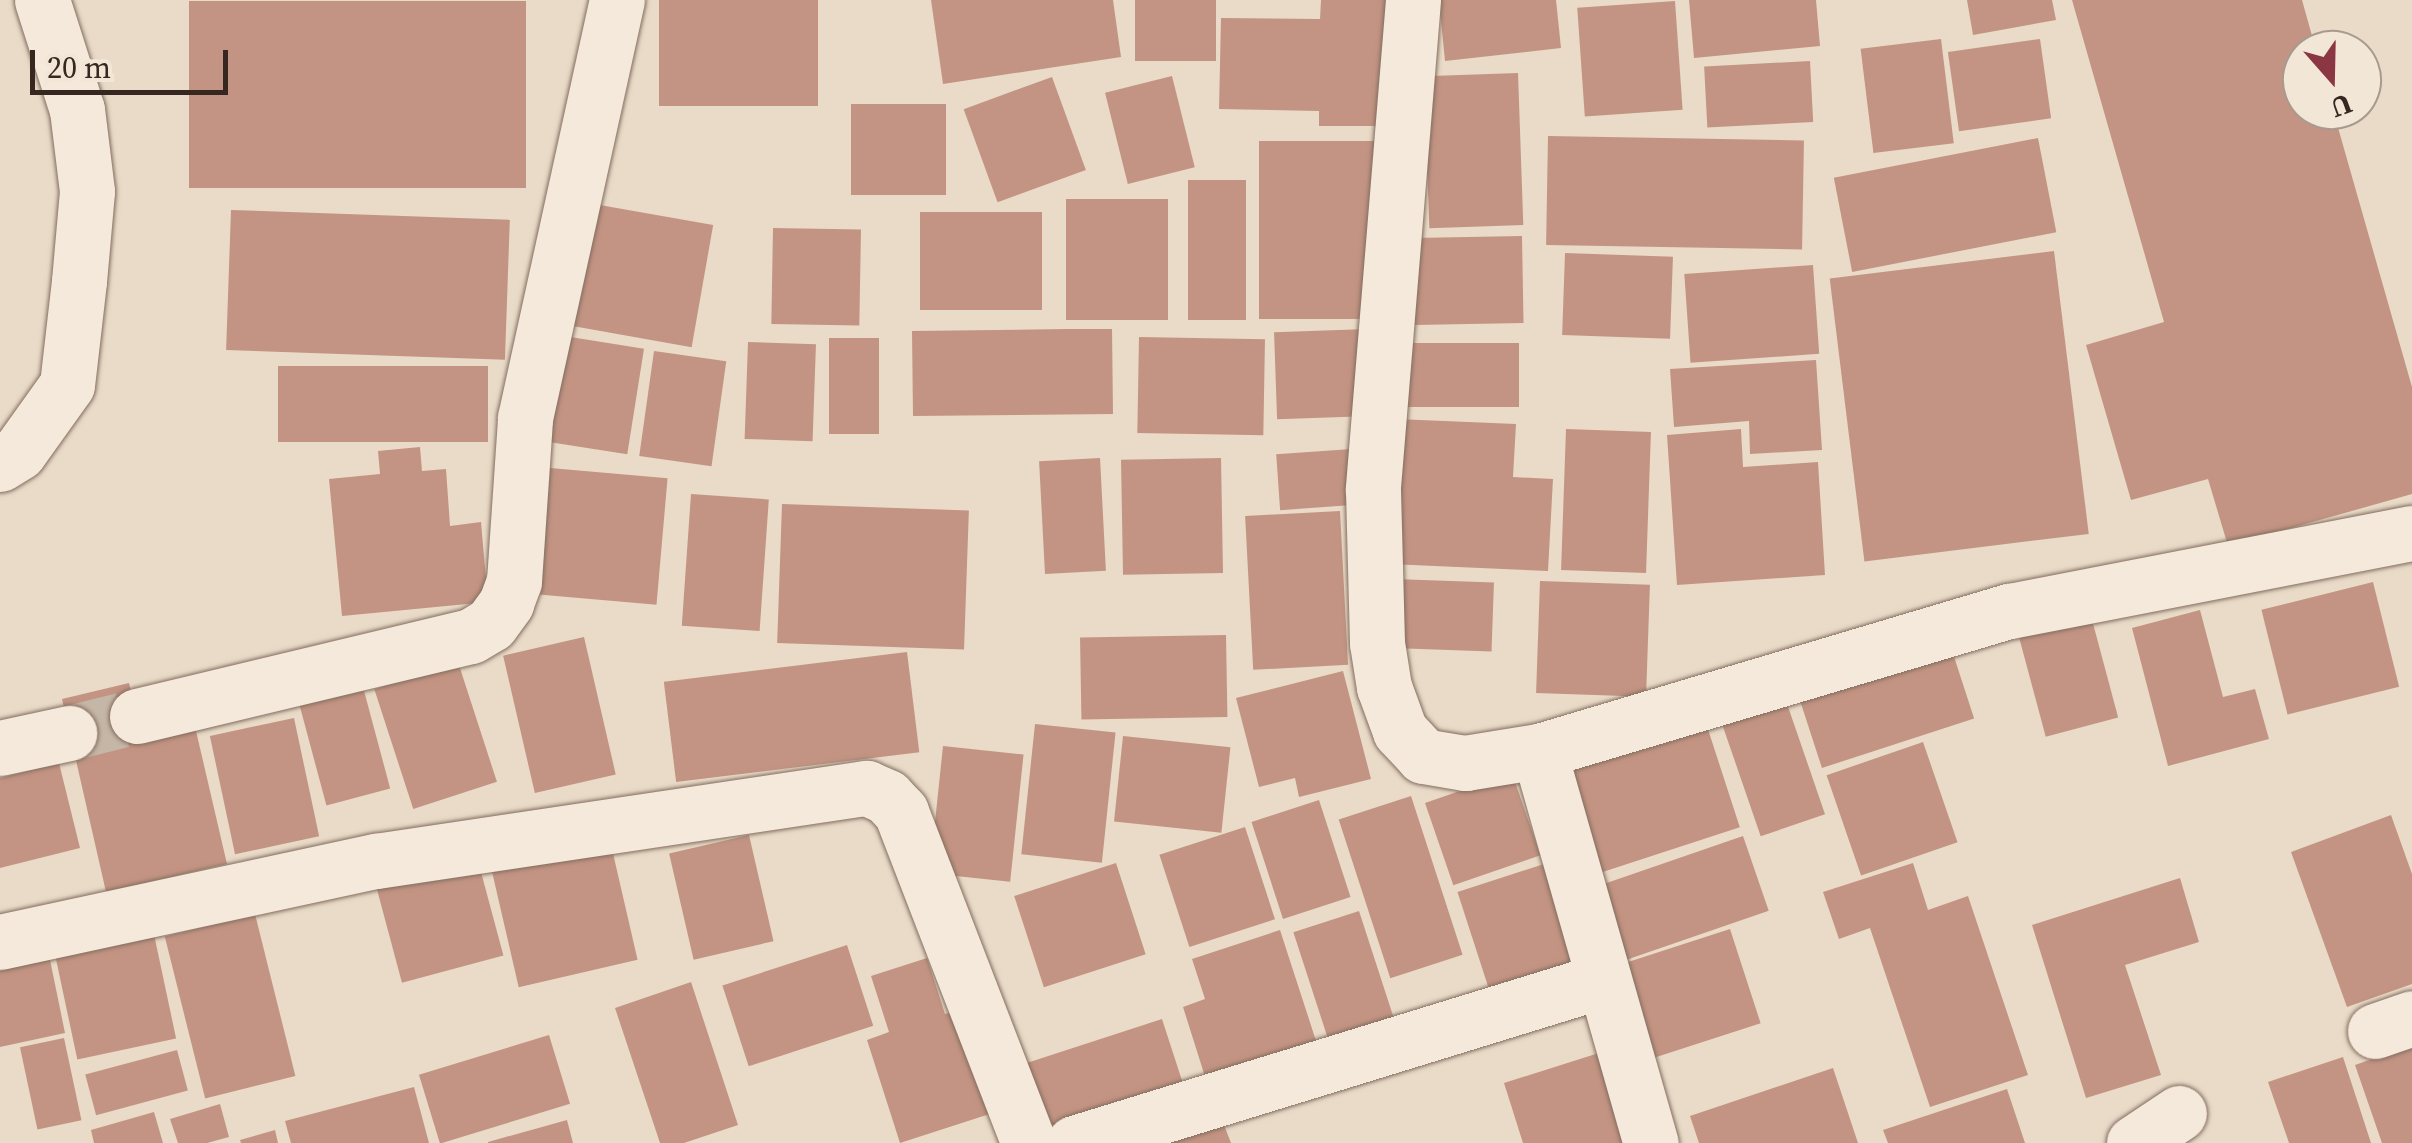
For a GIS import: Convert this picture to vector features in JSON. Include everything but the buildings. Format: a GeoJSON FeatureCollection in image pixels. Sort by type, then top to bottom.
{"type":"FeatureCollection","features":[{"type":"Feature","properties":{"kind":"street"},"geometry":{"type":"LineString","coordinates":[[0,464],[19,452],[66,385],[79,281],[87,191],[77,110],[42,0]]}},
{"type":"Feature","properties":{"kind":"street"},"geometry":{"type":"LineString","coordinates":[[137,716],[472,636],[490,624],[506,603],[514,581],[525,418],[617,0]]}},
{"type":"Feature","properties":{"kind":"street"},"geometry":{"type":"LineString","coordinates":[[1413,0],[1373,490],[1378,643],[1384,687],[1400,731],[1423,756],[1465,763],[1539,751],[2010,611],[2412,533]]}},
{"type":"Feature","properties":{"kind":"street"},"geometry":{"type":"LineString","coordinates":[[0,748],[70,732]]}},
{"type":"Feature","properties":{"kind":"street"},"geometry":{"type":"LineString","coordinates":[[1539,751],[1652,1143]]}},
{"type":"Feature","properties":{"kind":"street"},"geometry":{"type":"LineString","coordinates":[[0,942],[376,861],[867,788],[886,796],[902,812],[1028,1143]]}},
{"type":"Feature","properties":{"kind":"street"},"geometry":{"type":"LineString","coordinates":[[1074,1143],[1604,980]]}},
{"type":"Feature","properties":{"kind":"street"},"geometry":{"type":"LineString","coordinates":[[2134,1143],[2179,1113]]}},
{"type":"Feature","properties":{"kind":"tunnel"},"geometry":{"type":"LineString","coordinates":[[69,733],[137,716]]}}]}
